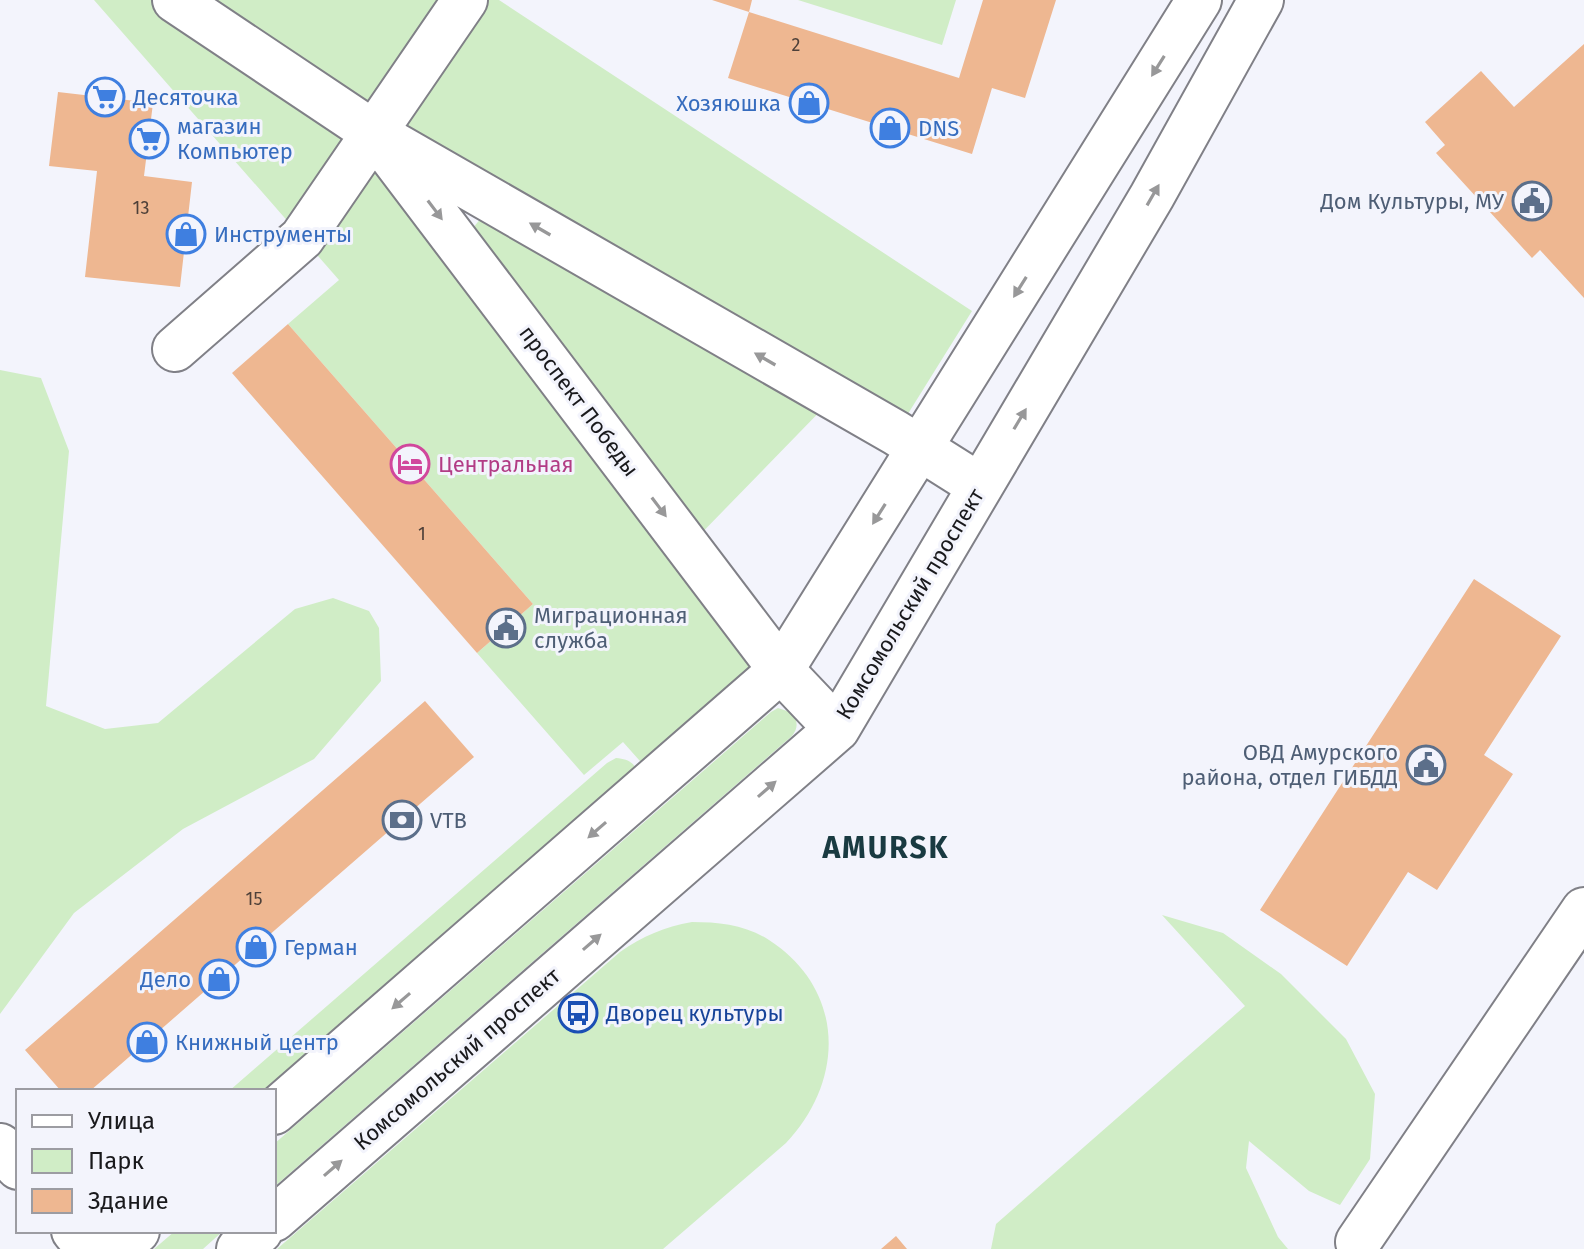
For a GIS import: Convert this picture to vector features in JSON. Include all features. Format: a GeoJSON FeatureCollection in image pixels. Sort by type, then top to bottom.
{"type":"FeatureCollection","features":[{"type":"Feature","properties":{"kind":"street","name":"проспект Победы"},"geometry":{"type":"LineString","coordinates":[[175,0],[374,133],[920,448],[980,486]]}},
{"type":"Feature","properties":{"kind":"street"},"geometry":{"type":"LineString","coordinates":[[175,349],[302,238],[465,0]]}},
{"type":"Feature","properties":{"kind":"street"},"geometry":{"type":"LineString","coordinates":[[276,1110],[781,670],[1199,0]]}},
{"type":"Feature","properties":{"kind":"street","name":"Комсомольский проспект"},"geometry":{"type":"LineString","coordinates":[[276,1217],[837,729],[1152,196],[1261,0]]}},
{"type":"Feature","properties":{"kind":"street","name":"проспект Победы"},"geometry":{"type":"LineString","coordinates":[[374,133],[781,670],[837,729]]}},
{"type":"Feature","properties":{"kind":"street"},"geometry":{"type":"LineString","coordinates":[[1358,1242],[1584,910]]}},
{"type":"Feature","properties":{"kind":"street"},"geometry":{"type":"LineString","coordinates":[[0,1146],[16,1165]]}},
{"type":"Feature","properties":{"kind":"street"},"geometry":{"type":"LineString","coordinates":[[76,1233],[89,1249]]}},
{"type":"Feature","properties":{"kind":"street"},"geometry":{"type":"LineString","coordinates":[[116,1249],[135,1233]]}},
{"type":"Feature","properties":{"kind":"street"},"geometry":{"type":"LineString","coordinates":[[239,1249],[258,1233]]}},
{"type":"Feature","properties":{"kind":"green space"},"geometry":{"type":"Polygon","coordinates":[[[94,0],[499,0],[972,311],[896,433],[833,398],[689,546],[781,670],[656,779],[623,742],[584,775],[477,653],[533,604],[288,324],[339,280],[94,0]],[[419,189],[461,243],[493,203],[419,189]]]}},
{"type":"Feature","properties":{"kind":"green space"},"geometry":{"type":"Polygon","coordinates":[[[798,0],[956,0],[942,45],[798,0]]]}},
{"type":"Feature","properties":{"kind":"green space"},"geometry":{"type":"Polygon","coordinates":[[[0,370],[41,378],[69,451],[46,706],[105,729],[158,723],[295,609],[333,598],[369,611],[379,628],[381,681],[314,759],[183,829],[74,913],[0,1014],[0,370]]]}},
{"type":"Feature","properties":{"kind":"green space"},"geometry":{"type":"Polygon","coordinates":[[[778,708],[793,713],[797,725],[792,736],[276,1185],[276,1142],[778,708]]]}},
{"type":"Feature","properties":{"kind":"green space"},"geometry":{"type":"Polygon","coordinates":[[[616,758],[624,759],[639,774],[276,1089],[231,1089],[616,758]]]}},
{"type":"Feature","properties":{"kind":"green space"},"geometry":{"type":"Polygon","coordinates":[[[1162,915],[1223,933],[1281,974],[1346,1039],[1375,1094],[1370,1159],[1340,1205],[1309,1191],[1249,1141],[1246,1168],[1278,1237],[1288,1249],[991,1249],[996,1224],[1245,1006],[1162,915]]]}},
{"type":"Feature","properties":{"kind":"green space"},"geometry":{"type":"Polygon","coordinates":[[[692,922],[722,924],[751,931],[769,940],[794,961],[812,984],[824,1010],[828,1037],[827,1065],[819,1092],[805,1119],[786,1143],[663,1249],[277,1249],[620,952],[654,933],[692,922]]]}},
{"type":"Feature","properties":{"kind":"green space"},"geometry":{"type":"Polygon","coordinates":[[[173,1233],[221,1233],[203,1249],[154,1249],[173,1233]]]}},
{"type":"Feature","properties":{"kind":"building"},"geometry":{"type":"Polygon","coordinates":[[[712,0],[752,0],[749,12],[712,0]]]}},
{"type":"Feature","properties":{"kind":"building"},"geometry":{"type":"Polygon","coordinates":[[[983,0],[1056,0],[1025,98],[992,88],[972,154],[728,78],[749,12],[959,78],[983,0]]]}},
{"type":"Feature","properties":{"kind":"building","name":"Дом Культуры, МУ"},"geometry":{"type":"Polygon","coordinates":[[[1584,44],[1584,298],[1540,250],[1532,258],[1436,153],[1445,145],[1425,122],[1481,71],[1514,107],[1584,44]]]}},
{"type":"Feature","properties":{"kind":"building"},"geometry":{"type":"Polygon","coordinates":[[[58,92],[153,103],[144,176],[192,182],[180,287],[85,277],[97,171],[49,166],[58,92]]]}},
{"type":"Feature","properties":{"kind":"building"},"geometry":{"type":"Polygon","coordinates":[[[288,324],[533,604],[477,653],[232,373],[288,324]]]}},
{"type":"Feature","properties":{"kind":"building","name":"ОВД Амурского района, отдел ГИБДД"},"geometry":{"type":"Polygon","coordinates":[[[1474,579],[1561,636],[1484,755],[1513,774],[1437,890],[1408,872],[1347,966],[1260,910],[1474,579]]]}},
{"type":"Feature","properties":{"kind":"building"},"geometry":{"type":"Polygon","coordinates":[[[425,701],[474,757],[92,1089],[59,1089],[25,1050],[425,701]]]}},
{"type":"Feature","properties":{"kind":"building"},"geometry":{"type":"Polygon","coordinates":[[[896,1236],[907,1249],[881,1249],[896,1236]]]}},
{"type":"Feature","properties":{"kind":"place","name":"Десяточка"},"geometry":{"type":"Point","coordinates":[105,97]}},
{"type":"Feature","properties":{"kind":"place","name":"Хозяюшка"},"geometry":{"type":"Point","coordinates":[809,103]}},
{"type":"Feature","properties":{"kind":"place","name":"DNS"},"geometry":{"type":"Point","coordinates":[890,128]}},
{"type":"Feature","properties":{"kind":"place","name":"магазин Компьютер"},"geometry":{"type":"Point","coordinates":[149,139]}},
{"type":"Feature","properties":{"kind":"place","name":"Дом Культуры, МУ"},"geometry":{"type":"Point","coordinates":[1532,201]}},
{"type":"Feature","properties":{"kind":"place","name":"Инструменты"},"geometry":{"type":"Point","coordinates":[186,234]}},
{"type":"Feature","properties":{"kind":"place","name":"Центральная"},"geometry":{"type":"Point","coordinates":[410,464]}},
{"type":"Feature","properties":{"kind":"place","name":"Миграционная служба"},"geometry":{"type":"Point","coordinates":[506,628]}},
{"type":"Feature","properties":{"kind":"place","name":"ОВД Амурского района, отдел ГИБДД"},"geometry":{"type":"Point","coordinates":[1426,765]}},
{"type":"Feature","properties":{"kind":"place","name":"VTB"},"geometry":{"type":"Point","coordinates":[402,820]}},
{"type":"Feature","properties":{"kind":"place","name":"Герман"},"geometry":{"type":"Point","coordinates":[256,947]}},
{"type":"Feature","properties":{"kind":"place","name":"Дело"},"geometry":{"type":"Point","coordinates":[219,979]}},
{"type":"Feature","properties":{"kind":"place","name":"Дворец культуры"},"geometry":{"type":"Point","coordinates":[578,1013]}},
{"type":"Feature","properties":{"kind":"place","name":"Книжный центр"},"geometry":{"type":"Point","coordinates":[147,1042]}},
{"type":"Feature","properties":{"kind":"district","name":"AMURSK"},"geometry":{"type":"Point","coordinates":[886,848]}}]}
